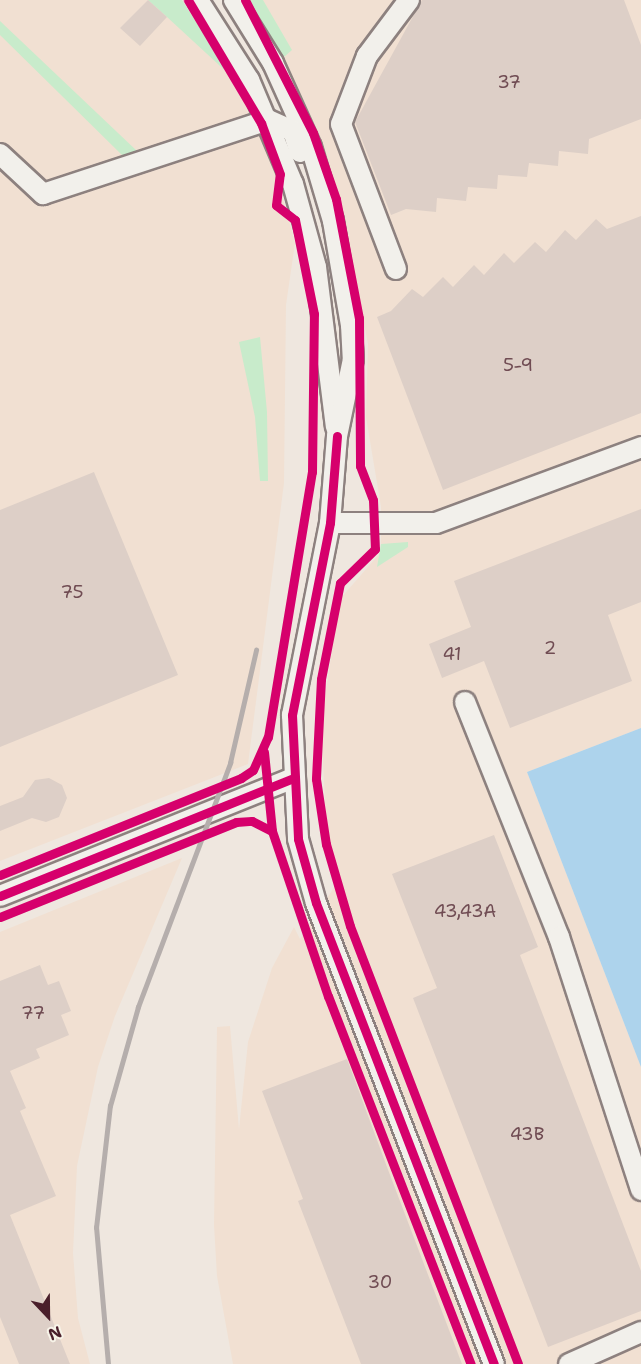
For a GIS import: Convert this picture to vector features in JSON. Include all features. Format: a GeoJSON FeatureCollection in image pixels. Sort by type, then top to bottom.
{"type":"FeatureCollection","features":[{"type":"Feature","properties":{"kind":"street"},"geometry":{"type":"LineString","coordinates":[[198,0],[268,120],[316,267],[337,436]]}},
{"type":"Feature","properties":{"kind":"street"},"geometry":{"type":"LineString","coordinates":[[234,0],[282,82],[311,147],[333,221],[353,359],[337,436],[330,523],[297,677],[291,779],[298,839],[316,903],[494,1364]]}},
{"type":"Feature","properties":{"kind":"street"},"geometry":{"type":"LineString","coordinates":[[396,269],[340,124],[367,57],[409,0]]}},
{"type":"Feature","properties":{"kind":"street"},"geometry":{"type":"LineString","coordinates":[[268,120],[282,82]]}},
{"type":"Feature","properties":{"kind":"street"},"geometry":{"type":"LineString","coordinates":[[5,159],[43,195],[268,120],[293,131],[318,200],[333,221]]}},
{"type":"Feature","properties":{"kind":"street"},"geometry":{"type":"LineString","coordinates":[[330,523],[436,523],[641,447]]}},
{"type":"Feature","properties":{"kind":"street"},"geometry":{"type":"LineString","coordinates":[[465,702],[559,937],[641,1190]]}},
{"type":"Feature","properties":{"kind":"street"},"geometry":{"type":"LineString","coordinates":[[0,896],[291,779]]}},
{"type":"Feature","properties":{"kind":"street"},"geometry":{"type":"LineString","coordinates":[[569,1364],[641,1332]]}},
{"type":"Feature","properties":{"kind":"shaded area"},"geometry":{"type":"Polygon","coordinates":[[[0,0],[182,0],[232,77],[270,151],[295,243],[286,305],[284,483],[248,764],[0,861],[0,0]]]}},
{"type":"Feature","properties":{"kind":"shaded area"},"geometry":{"type":"Polygon","coordinates":[[[249,0],[641,0],[641,728],[527,772],[641,1067],[641,1364],[233,1364],[217,1276],[214,1225],[217,1027],[230,1026],[239,1129],[248,1042],[272,968],[294,927],[300,939],[339,880],[326,822],[321,723],[340,599],[381,552],[381,507],[366,417],[368,344],[348,241],[305,102],[249,0]]]}},
{"type":"Feature","properties":{"kind":"shaded area"},"geometry":{"type":"Polygon","coordinates":[[[182,858],[115,1016],[98,1067],[77,1166],[73,1253],[78,1318],[90,1364],[0,1364],[0,932],[182,858]]]}},
{"type":"Feature","properties":{"kind":"green space"},"geometry":{"type":"Polygon","coordinates":[[[148,0],[182,0],[232,77],[167,17],[148,0]]]}},
{"type":"Feature","properties":{"kind":"green space"},"geometry":{"type":"Polygon","coordinates":[[[249,0],[263,0],[292,50],[284,57],[249,0]]]}},
{"type":"Feature","properties":{"kind":"green space"},"geometry":{"type":"Polygon","coordinates":[[[0,21],[137,151],[123,156],[0,35],[0,21]]]}},
{"type":"Feature","properties":{"kind":"green space"},"geometry":{"type":"Polygon","coordinates":[[[260,337],[267,412],[268,481],[260,481],[255,417],[239,342],[260,337]]]}},
{"type":"Feature","properties":{"kind":"green space"},"geometry":{"type":"Polygon","coordinates":[[[408,542],[408,547],[377,567],[381,544],[408,542]]]}},
{"type":"Feature","properties":{"kind":"water"},"geometry":{"type":"Polygon","coordinates":[[[641,728],[641,1067],[527,772],[641,728]]]}},
{"type":"Feature","properties":{"kind":"building"},"geometry":{"type":"Polygon","coordinates":[[[148,0],[167,17],[140,46],[120,28],[148,0]]]}},
{"type":"Feature","properties":{"kind":"building"},"geometry":{"type":"Polygon","coordinates":[[[422,0],[624,0],[641,45],[641,119],[589,139],[588,154],[559,151],[558,166],[529,163],[527,177],[498,175],[497,189],[468,187],[466,201],[437,198],[436,212],[406,209],[391,215],[355,122],[422,0]]]}},
{"type":"Feature","properties":{"kind":"building"},"geometry":{"type":"Polygon","coordinates":[[[641,216],[641,413],[443,490],[377,317],[391,311],[412,289],[423,297],[443,277],[453,287],[474,265],[484,275],[504,253],[514,263],[535,242],[546,252],[565,230],[576,240],[596,219],[607,229],[641,216]]]}},
{"type":"Feature","properties":{"kind":"building"},"geometry":{"type":"Polygon","coordinates":[[[94,472],[178,675],[0,747],[0,510],[94,472]]]}},
{"type":"Feature","properties":{"kind":"building"},"geometry":{"type":"Polygon","coordinates":[[[641,509],[641,602],[608,615],[632,681],[510,728],[484,661],[442,678],[429,644],[471,627],[454,581],[641,509]]]}},
{"type":"Feature","properties":{"kind":"building"},"geometry":{"type":"Polygon","coordinates":[[[49,778],[62,785],[67,798],[59,817],[46,822],[32,818],[0,831],[0,806],[23,797],[35,780],[49,778]]]}},
{"type":"Feature","properties":{"kind":"building"},"geometry":{"type":"Polygon","coordinates":[[[494,835],[538,947],[520,955],[641,1271],[641,1311],[548,1347],[413,998],[437,988],[392,874],[494,835]]]}},
{"type":"Feature","properties":{"kind":"building"},"geometry":{"type":"Polygon","coordinates":[[[40,965],[48,985],[59,981],[71,1011],[61,1015],[69,1035],[36,1049],[40,1058],[10,1071],[26,1108],[20,1111],[56,1196],[10,1215],[70,1364],[19,1364],[0,1317],[0,981],[40,965]]]}},
{"type":"Feature","properties":{"kind":"building"},"geometry":{"type":"Polygon","coordinates":[[[347,1059],[462,1364],[361,1364],[298,1201],[303,1199],[262,1091],[347,1059]]]}},
{"type":"Feature","properties":{"kind":"railway"},"geometry":{"type":"LineString","coordinates":[[108,1364],[96,1228],[110,1106],[138,1007],[230,763],[256,650]]}},
{"type":"Feature","properties":{"kind":"cycle path"},"geometry":{"type":"LineString","coordinates":[[0,875],[241,778],[253,770],[268,737],[312,472],[314,314],[295,220],[276,205],[280,174],[261,123],[188,0]]}},
{"type":"Feature","properties":{"kind":"cycle path"},"geometry":{"type":"LineString","coordinates":[[245,0],[313,133],[336,199],[359,318],[360,466],[373,500],[375,549],[340,583],[321,679],[316,779],[326,844],[350,926],[518,1364]]}},
{"type":"Feature","properties":{"kind":"cycle path"},"geometry":{"type":"LineString","coordinates":[[337,436],[330,523],[292,715],[298,839],[316,903],[494,1364]]}},
{"type":"Feature","properties":{"kind":"cycle path"},"geometry":{"type":"LineString","coordinates":[[264,752],[272,831]]}},
{"type":"Feature","properties":{"kind":"cycle path"},"geometry":{"type":"LineString","coordinates":[[0,896],[291,779]]}},
{"type":"Feature","properties":{"kind":"cycle path"},"geometry":{"type":"LineString","coordinates":[[0,917],[236,822],[252,821],[272,831],[328,996],[471,1364]]}}]}
